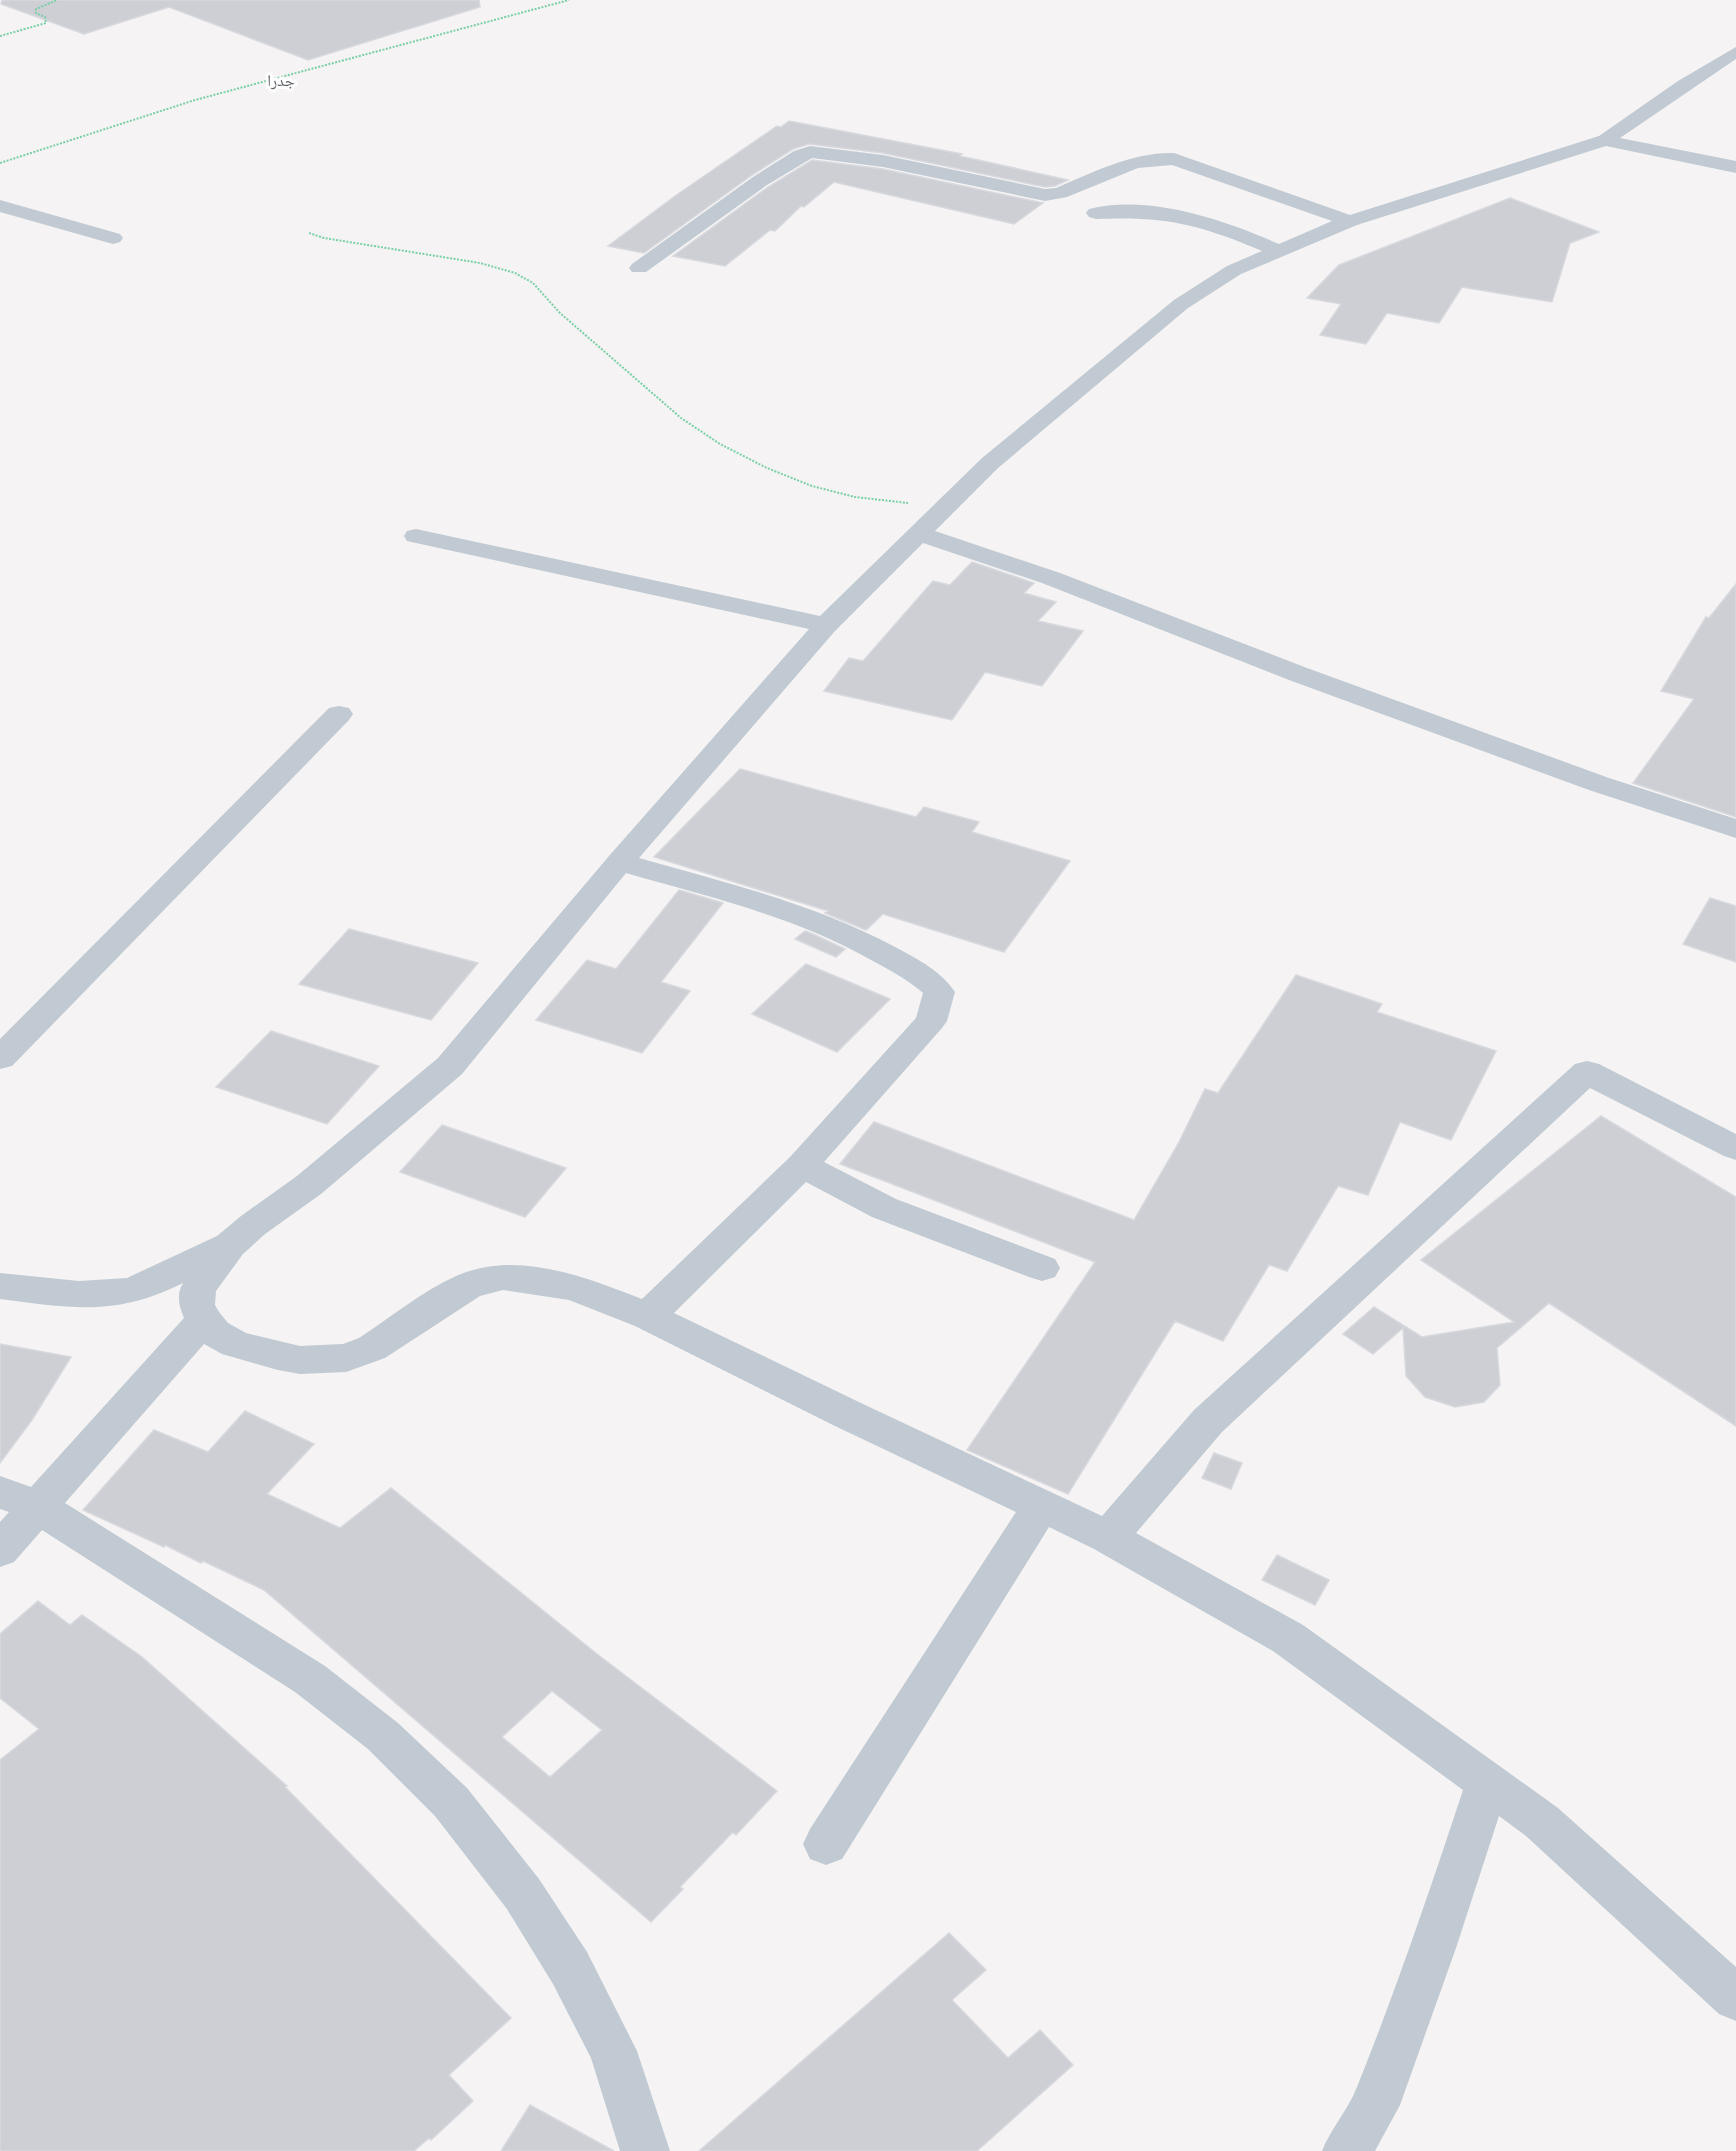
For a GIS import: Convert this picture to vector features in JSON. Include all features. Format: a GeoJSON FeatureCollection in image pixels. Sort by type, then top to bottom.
{"type":"FeatureCollection","features":[{"type":"Feature","properties":{"kind":"street"},"geometry":{"type":"LineString","coordinates":[[1736,52],[1605,140],[1350,221],[1234,270],[1181,304],[990,463],[947,502],[826,625],[619,862],[450,1066],[309,1185],[254,1224],[230,1245],[198,1289],[197,1305],[204,1320],[215,1333],[236,1344],[300,1360],[346,1358],[372,1348],[455,1293],[470,1285],[503,1277],[574,1287],[648,1316],[849,1415],[1107,1537],[1288,1638],[1542,1822],[1736,1998]]}},
{"type":"Feature","properties":{"kind":"street"},"geometry":{"type":"LineString","coordinates":[[1605,140],[1736,167]]}},
{"type":"Feature","properties":{"kind":"street"},"geometry":{"type":"LineString","coordinates":[[639,268],[760,181],[801,155],[816,151],[883,161],[1045,195],[1060,193],[1146,159],[1161,157],[1174,159],[1350,221]]}},
{"type":"Feature","properties":{"kind":"street"},"geometry":{"type":"LineString","coordinates":[[0,206],[113,238]]}},
{"type":"Feature","properties":{"kind":"street"},"geometry":{"type":"LineString","coordinates":[[1096,213],[1145,212],[1183,217],[1242,235],[1280,250]]}},
{"type":"Feature","properties":{"kind":"street"},"geometry":{"type":"LineString","coordinates":[[917,533],[1051,578],[1320,682],[1599,784],[1736,829]]}},
{"type":"Feature","properties":{"kind":"street"},"geometry":{"type":"LineString","coordinates":[[416,536],[826,625]]}},
{"type":"Feature","properties":{"kind":"street"},"geometry":{"type":"LineString","coordinates":[[0,1058],[339,714]]}},
{"type":"Feature","properties":{"kind":"street"},"geometry":{"type":"LineString","coordinates":[[619,862],[792,910],[878,948],[928,979],[939,992],[932,1021],[802,1165],[648,1316]]}},
{"type":"Feature","properties":{"kind":"street"},"geometry":{"type":"LineString","coordinates":[[1107,1537],[1208,1421],[1587,1072],[1736,1148]]}},
{"type":"Feature","properties":{"kind":"street"},"geometry":{"type":"LineString","coordinates":[[802,1165],[884,1208],[1042,1268]]}},
{"type":"Feature","properties":{"kind":"street"},"geometry":{"type":"LineString","coordinates":[[0,1286],[82,1293],[124,1292],[142,1286],[230,1245]]}},
{"type":"Feature","properties":{"kind":"street"},"geometry":{"type":"LineString","coordinates":[[0,1550],[204,1320]]}},
{"type":"Feature","properties":{"kind":"street"},"geometry":{"type":"LineString","coordinates":[[0,1492],[39,1507],[309,1678],[382,1736],[451,1802],[523,1894],[570,1968],[613,2051],[645,2151]]}},
{"type":"Feature","properties":{"kind":"street"},"geometry":{"type":"LineString","coordinates":[[826,1844],[1041,1506]]}},
{"type":"Feature","properties":{"kind":"street"},"geometry":{"type":"LineString","coordinates":[[1347,2151],[1375,2105],[1433,1948],[1488,1783]]}},
{"type":"Feature","properties":{"kind":"path"},"geometry":{"type":"LineString","coordinates":[[0,36],[46,23],[45,17],[36,13],[36,9],[57,0]]}},
{"type":"Feature","properties":{"kind":"path"},"geometry":{"type":"LineString","coordinates":[[0,163],[171,107],[397,46],[482,26],[569,0]]}},
{"type":"Feature","properties":{"kind":"path"},"geometry":{"type":"LineString","coordinates":[[309,233],[324,238],[480,263],[515,273],[532,283],[560,314],[681,418],[742,456],[793,480],[833,492],[903,503],[947,502]]}},
{"type":"Feature","properties":{"kind":"building"},"geometry":{"type":"Polygon","coordinates":[[[2,0],[479,0],[480,7],[308,60],[169,7],[84,34],[1,4],[2,0]]]}},
{"type":"Feature","properties":{"kind":"building"},"geometry":{"type":"Polygon","coordinates":[[[789,121],[962,154],[960,156],[1068,180],[1055,186],[1045,187],[883,153],[809,144],[793,149],[752,175],[644,253],[608,246],[675,196],[777,126],[781,127],[789,121]]]}},
{"type":"Feature","properties":{"kind":"building"},"geometry":{"type":"Polygon","coordinates":[[[812,160],[883,169],[1043,203],[1014,224],[834,182],[804,207],[801,206],[775,231],[770,230],[725,266],[673,256],[768,187],[812,160]]]}},
{"type":"Feature","properties":{"kind":"building"},"geometry":{"type":"Polygon","coordinates":[[[1510,198],[1599,232],[1570,243],[1552,302],[1462,287],[1439,323],[1387,313],[1366,344],[1320,335],[1341,304],[1307,298],[1339,265],[1510,198]]]}},
{"type":"Feature","properties":{"kind":"building"},"geometry":{"type":"Polygon","coordinates":[[[972,562],[1034,583],[1024,593],[1056,602],[1038,621],[1083,631],[1042,686],[985,672],[952,720],[824,691],[849,658],[863,661],[933,581],[950,585],[972,562]]]}},
{"type":"Feature","properties":{"kind":"building"},"geometry":{"type":"Polygon","coordinates":[[[1736,584],[1736,817],[1633,783],[1694,699],[1661,691],[1706,617],[1709,618],[1736,584]]]}},
{"type":"Feature","properties":{"kind":"building"},"geometry":{"type":"Polygon","coordinates":[[[740,769],[916,817],[924,807],[979,822],[972,832],[1070,861],[1004,952],[883,914],[866,930],[825,913],[828,911],[654,857],[740,769]]]}},
{"type":"Feature","properties":{"kind":"building"},"geometry":{"type":"Polygon","coordinates":[[[679,890],[723,903],[661,982],[690,991],[642,1053],[536,1020],[587,960],[616,969],[679,890]]]}},
{"type":"Feature","properties":{"kind":"building"},"geometry":{"type":"Polygon","coordinates":[[[1710,898],[1736,906],[1736,962],[1683,944],[1710,898]]]}},
{"type":"Feature","properties":{"kind":"building"},"geometry":{"type":"Polygon","coordinates":[[[349,929],[478,963],[431,1020],[299,984],[349,929]]]}},
{"type":"Feature","properties":{"kind":"building"},"geometry":{"type":"Polygon","coordinates":[[[805,931],[845,949],[836,957],[795,939],[805,931]]]}},
{"type":"Feature","properties":{"kind":"building"},"geometry":{"type":"Polygon","coordinates":[[[806,964],[890,999],[837,1052],[752,1014],[806,964]]]}},
{"type":"Feature","properties":{"kind":"building"},"geometry":{"type":"Polygon","coordinates":[[[1296,975],[1382,1004],[1377,1012],[1496,1051],[1451,1140],[1400,1122],[1368,1195],[1338,1186],[1287,1271],[1269,1265],[1223,1341],[1175,1321],[1068,1494],[967,1450],[1095,1262],[840,1164],[874,1122],[1134,1220],[1179,1142],[1205,1089],[1218,1093],[1296,975]]]}},
{"type":"Feature","properties":{"kind":"building"},"geometry":{"type":"Polygon","coordinates":[[[271,1031],[379,1066],[327,1124],[216,1087],[271,1031]]]}},
{"type":"Feature","properties":{"kind":"building"},"geometry":{"type":"Polygon","coordinates":[[[1601,1116],[1736,1197],[1736,1426],[1549,1303],[1497,1348],[1500,1385],[1484,1402],[1455,1407],[1425,1397],[1406,1376],[1403,1328],[1373,1354],[1343,1334],[1374,1307],[1422,1337],[1514,1322],[1421,1260],[1601,1116]]]}},
{"type":"Feature","properties":{"kind":"building"},"geometry":{"type":"Polygon","coordinates":[[[442,1125],[566,1168],[525,1217],[400,1172],[442,1125]]]}},
{"type":"Feature","properties":{"kind":"building"},"geometry":{"type":"Polygon","coordinates":[[[0,1344],[71,1357],[32,1420],[0,1463],[0,1344]]]}},
{"type":"Feature","properties":{"kind":"building"},"geometry":{"type":"Polygon","coordinates":[[[245,1411],[314,1444],[267,1494],[340,1528],[391,1488],[597,1654],[777,1791],[736,1835],[733,1832],[680,1887],[683,1889],[651,1922],[264,1590],[203,1561],[201,1563],[83,1510],[154,1430],[208,1452],[245,1411]],[[552,1691],[502,1737],[550,1777],[602,1730],[552,1691]]]}},
{"type":"Feature","properties":{"kind":"building"},"geometry":{"type":"Polygon","coordinates":[[[1214,1453],[1242,1463],[1231,1489],[1202,1478],[1214,1453]]]}},
{"type":"Feature","properties":{"kind":"building"},"geometry":{"type":"Polygon","coordinates":[[[1277,1555],[1329,1580],[1315,1605],[1262,1580],[1277,1555]]]}},
{"type":"Feature","properties":{"kind":"building"},"geometry":{"type":"Polygon","coordinates":[[[38,1601],[70,1625],[82,1615],[142,1657],[287,1786],[285,1787],[511,2018],[449,2075],[473,2101],[431,2140],[429,2138],[414,2151],[0,2151],[0,1760],[39,1729],[0,1698],[0,1634],[38,1601]]]}},
{"type":"Feature","properties":{"kind":"building"},"geometry":{"type":"Polygon","coordinates":[[[949,1933],[986,1970],[952,2000],[1008,2058],[1040,2030],[1073,2065],[977,2151],[699,2151],[949,1933]]]}},
{"type":"Feature","properties":{"kind":"building"},"geometry":{"type":"Polygon","coordinates":[[[530,2105],[614,2151],[501,2151],[530,2105]]]}},
{"type":"Feature","properties":{"kind":"district","name":"جدرا"},"geometry":{"type":"Point","coordinates":[281,80]}}]}
